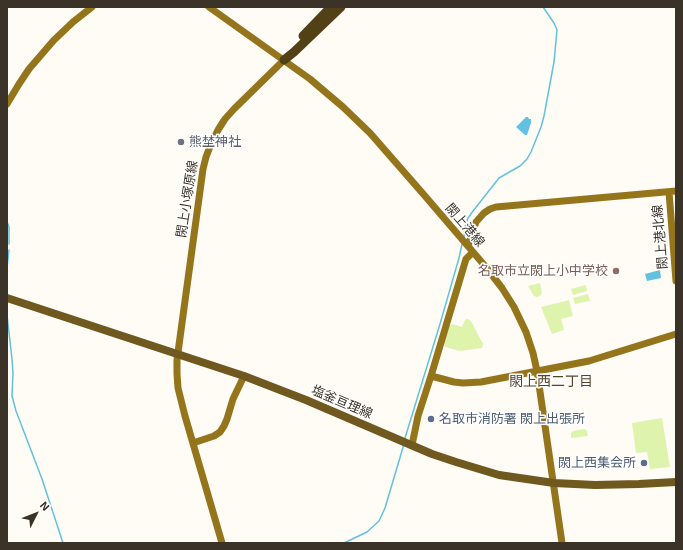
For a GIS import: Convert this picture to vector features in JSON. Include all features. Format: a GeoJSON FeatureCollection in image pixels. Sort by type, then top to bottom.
{"type":"FeatureCollection","features":[{"type":"Feature","properties":{"kind":"highway"},"geometry":{"type":"LineString","coordinates":[[284,60],[288,51],[331,7]]}},
{"type":"Feature","properties":{"kind":"highway"},"geometry":{"type":"LineString","coordinates":[[284,60],[341,7]]}},
{"type":"Feature","properties":{"kind":"main road","name":"塩釜亘理線"},"geometry":{"type":"LineString","coordinates":[[7,298],[244,376],[456,462],[500,474],[554,483],[596,485],[672,482]]}},
{"type":"Feature","properties":{"kind":"street"},"geometry":{"type":"LineString","coordinates":[[7,104],[29,69],[54,40],[92,7]]}},
{"type":"Feature","properties":{"kind":"street","name":"閖上港線"},"geometry":{"type":"LineString","coordinates":[[209,7],[310,79],[357,119],[499,283],[514,307],[530,342],[537,371],[562,543]]}},
{"type":"Feature","properties":{"kind":"street","name":"閖上小塚原線"},"geometry":{"type":"LineString","coordinates":[[193,443],[178,388],[177,360],[203,169],[211,144],[225,119],[284,60]]}},
{"type":"Feature","properties":{"kind":"street"},"geometry":{"type":"LineString","coordinates":[[465,242],[476,222],[484,213],[496,207],[672,192]]}},
{"type":"Feature","properties":{"kind":"street","name":"閖上港北線"},"geometry":{"type":"LineString","coordinates":[[672,192],[676,281]]}},
{"type":"Feature","properties":{"kind":"street"},"geometry":{"type":"LineString","coordinates":[[407,443],[418,416],[431,376],[466,259],[473,252]]}},
{"type":"Feature","properties":{"kind":"street"},"geometry":{"type":"LineString","coordinates":[[431,376],[454,382],[474,383],[589,361],[676,334]]}},
{"type":"Feature","properties":{"kind":"street"},"geometry":{"type":"LineString","coordinates":[[222,543],[193,443],[214,436],[220,432],[227,419],[233,399],[244,376]]}},
{"type":"Feature","properties":{"kind":"green space"},"geometry":{"type":"Polygon","coordinates":[[[540,283],[542,293],[540,296],[534,296],[528,286],[540,283]]]}},
{"type":"Feature","properties":{"kind":"green space"},"geometry":{"type":"Polygon","coordinates":[[[586,285],[587,291],[573,295],[571,289],[586,285]]]}},
{"type":"Feature","properties":{"kind":"green space"},"geometry":{"type":"Polygon","coordinates":[[[588,294],[590,301],[575,304],[573,298],[588,294]]]}},
{"type":"Feature","properties":{"kind":"green space"},"geometry":{"type":"Polygon","coordinates":[[[569,300],[573,316],[561,319],[564,330],[552,334],[541,307],[569,300]]]}},
{"type":"Feature","properties":{"kind":"green space"},"geometry":{"type":"Polygon","coordinates":[[[467,319],[471,321],[483,344],[482,348],[460,351],[445,347],[444,344],[449,326],[452,324],[462,327],[467,319]]]}},
{"type":"Feature","properties":{"kind":"green space"},"geometry":{"type":"Polygon","coordinates":[[[662,418],[670,467],[650,469],[647,452],[636,453],[632,423],[662,418]]]}},
{"type":"Feature","properties":{"kind":"green space"},"geometry":{"type":"Polygon","coordinates":[[[585,429],[588,436],[571,438],[571,433],[573,431],[585,429]]]}},
{"type":"Feature","properties":{"kind":"water"},"geometry":{"type":"Polygon","coordinates":[[[526,117],[531,119],[531,123],[527,135],[525,135],[516,127],[526,117]]]}},
{"type":"Feature","properties":{"kind":"water"},"geometry":{"type":"Polygon","coordinates":[[[660,270],[661,278],[647,281],[645,274],[660,270]]]}},
{"type":"Feature","properties":{"kind":"waterway"},"geometry":{"type":"LineString","coordinates":[[464,237],[468,218],[499,178],[520,166],[527,159],[541,127],[554,62],[557,30],[543,7]]}},
{"type":"Feature","properties":{"kind":"waterway"},"geometry":{"type":"LineString","coordinates":[[7,222],[9,227],[9,244]]}},
{"type":"Feature","properties":{"kind":"waterway"},"geometry":{"type":"LineString","coordinates":[[405,438],[440,324],[462,244]]}},
{"type":"Feature","properties":{"kind":"waterway"},"geometry":{"type":"LineString","coordinates":[[7,268],[9,250]]}},
{"type":"Feature","properties":{"kind":"waterway"},"geometry":{"type":"LineString","coordinates":[[7,315],[13,373],[12,396],[63,543]]}},
{"type":"Feature","properties":{"kind":"waterway"},"geometry":{"type":"LineString","coordinates":[[344,543],[367,532],[379,521],[385,508],[404,444]]}},
{"type":"Feature","properties":{"kind":"place","name":"熊埜神社"},"geometry":{"type":"Point","coordinates":[181,142]}},
{"type":"Feature","properties":{"kind":"place","name":"名取市立閖上小中学校"},"geometry":{"type":"Point","coordinates":[616,271]}},
{"type":"Feature","properties":{"kind":"place","name":"名取市消防署 閖上出張所"},"geometry":{"type":"Point","coordinates":[431,419]}},
{"type":"Feature","properties":{"kind":"place","name":"閖上西集会所"},"geometry":{"type":"Point","coordinates":[644,463]}},
{"type":"Feature","properties":{"kind":"district","name":"閖上西二丁目"},"geometry":{"type":"Point","coordinates":[551,381]}}]}
